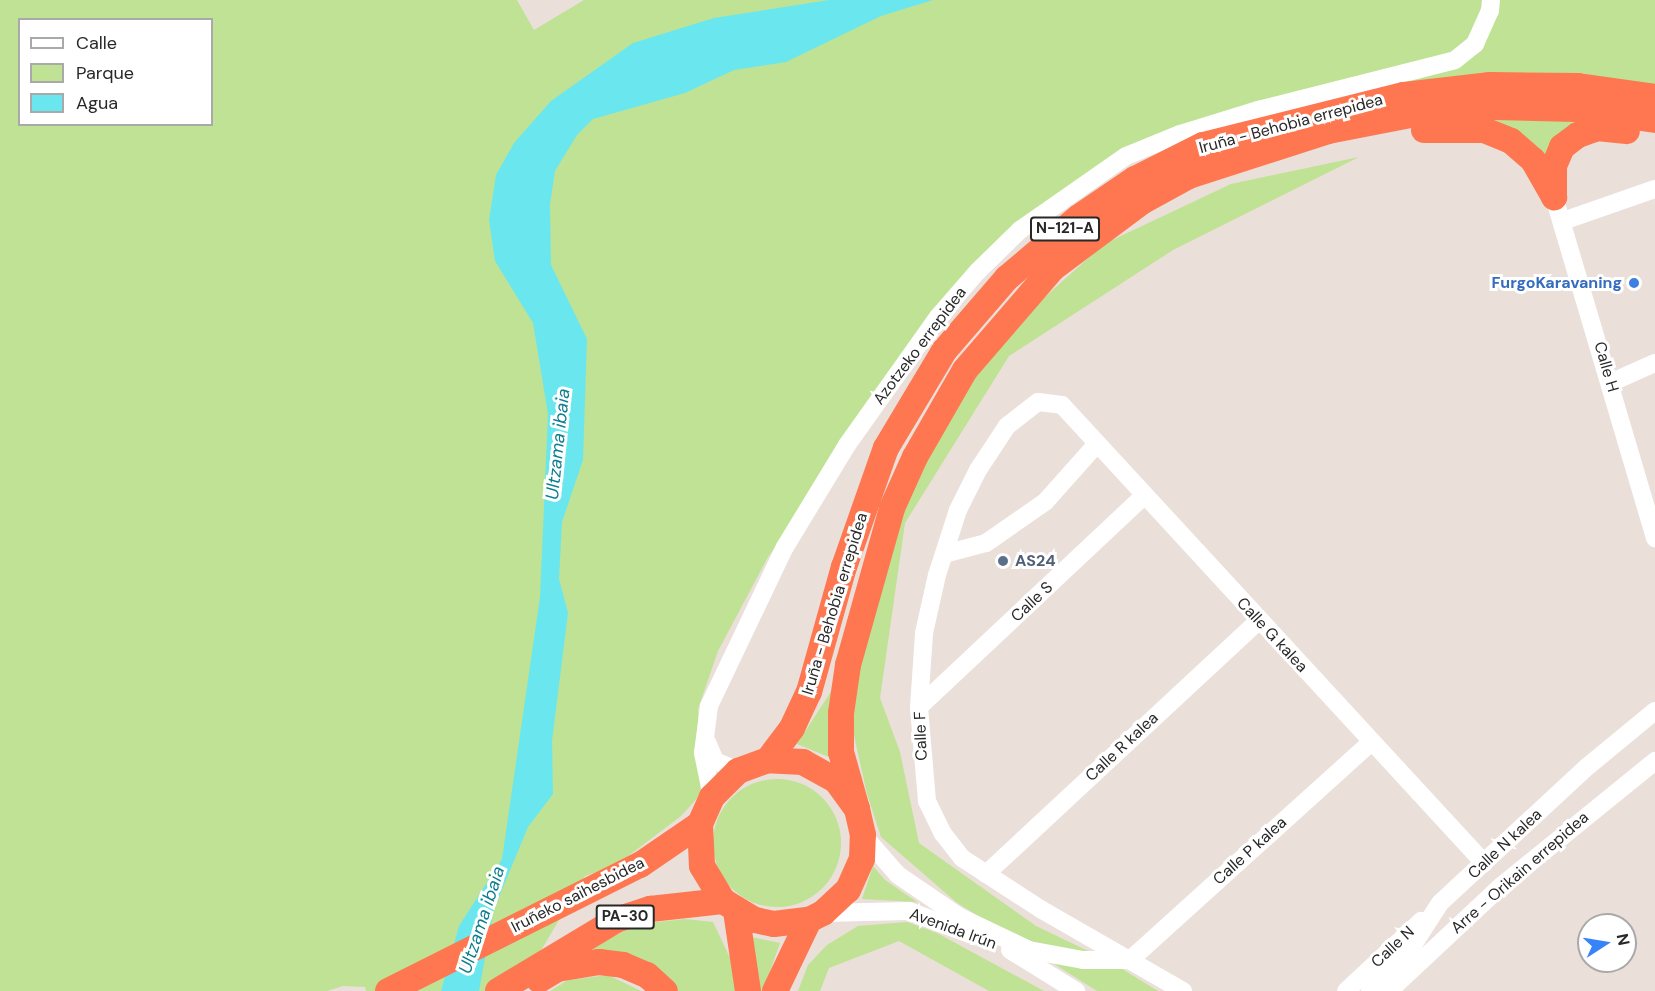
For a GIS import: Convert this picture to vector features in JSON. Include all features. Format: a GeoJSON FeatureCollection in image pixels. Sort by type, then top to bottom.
{"type":"FeatureCollection","features":[{"type":"Feature","properties":{"kind":"highway","name":"Iruña - Behobia errepidea"},"geometry":{"type":"LineString","coordinates":[[768,760],[792,728],[809,692],[844,567],[886,448],[944,351],[1007,278],[1080,217],[1135,179],[1203,145],[1404,95],[1512,85],[1578,86],[1655,97]]}},
{"type":"Feature","properties":{"kind":"highway","name":"Iruña - Behobia errepidea"},"geometry":{"type":"LineString","coordinates":[[857,809],[841,752],[841,713],[849,665],[892,508],[915,458],[965,370],[1053,268],[1143,201],[1189,176],[1328,131],[1410,115],[1495,107],[1577,109],[1655,120]]}},
{"type":"Feature","properties":{"kind":"highway"},"geometry":{"type":"LineString","coordinates":[[1559,209],[1554,166],[1562,147],[1578,135],[1597,128],[1655,137]]}},
{"type":"Feature","properties":{"kind":"highway"},"geometry":{"type":"LineString","coordinates":[[1212,168],[1399,133],[1484,129],[1511,141],[1533,160],[1559,209]]}},
{"type":"Feature","properties":{"kind":"highway"},"geometry":{"type":"LineString","coordinates":[[748,991],[729,906],[702,866],[700,824],[712,797],[738,771],[768,760],[802,762],[820,769],[837,781],[857,809],[863,835],[862,859],[848,890],[816,917],[775,991]]}},
{"type":"Feature","properties":{"kind":"highway","name":"Iruñeko saihesbidea"},"geometry":{"type":"LineString","coordinates":[[388,991],[640,865],[700,824]]}},
{"type":"Feature","properties":{"kind":"highway","name":"PA-30"},"geometry":{"type":"LineString","coordinates":[[498,991],[542,970],[616,920],[650,909],[729,906],[774,924],[816,917]]}},
{"type":"Feature","properties":{"kind":"highway"},"geometry":{"type":"LineString","coordinates":[[521,991],[542,970],[599,962],[623,965],[647,975],[665,991]]}},
{"type":"Feature","properties":{"kind":"street","name":"Azotzeko errepidea"},"geometry":{"type":"LineString","coordinates":[[712,797],[704,734],[717,684],[780,557],[847,445],[938,317],[1020,230],[1126,156],[1180,134],[1455,60],[1475,44],[1490,11],[1491,0]]}},
{"type":"Feature","properties":{"kind":"street"},"geometry":{"type":"LineString","coordinates":[[1559,209],[1655,189]]}},
{"type":"Feature","properties":{"kind":"street","name":"Calle H"},"geometry":{"type":"LineString","coordinates":[[1559,209],[1654,533]]}},
{"type":"Feature","properties":{"kind":"street"},"geometry":{"type":"LineString","coordinates":[[1610,383],[1655,363]]}},
{"type":"Feature","properties":{"kind":"street","name":"Calle F"},"geometry":{"type":"LineString","coordinates":[[1062,405],[1038,402],[1007,426],[978,470],[958,510],[924,633],[919,707],[927,801],[943,834],[962,858],[1173,988]]}},
{"type":"Feature","properties":{"kind":"street","name":"Calle G kalea"},"geometry":{"type":"LineString","coordinates":[[1062,405],[1096,445],[1484,862]]}},
{"type":"Feature","properties":{"kind":"street"},"geometry":{"type":"LineString","coordinates":[[944,554],[986,543],[1045,502],[1096,445]]}},
{"type":"Feature","properties":{"kind":"street","name":"Calle S"},"geometry":{"type":"LineString","coordinates":[[919,707],[1144,496]]}},
{"type":"Feature","properties":{"kind":"street","name":"Calle R kalea"},"geometry":{"type":"LineString","coordinates":[[986,874],[1259,620]]}},
{"type":"Feature","properties":{"kind":"street","name":"Calle N kalea"},"geometry":{"type":"LineString","coordinates":[[1371,991],[1408,953],[1440,903],[1587,767],[1655,711]]}},
{"type":"Feature","properties":{"kind":"street"},"geometry":{"type":"LineString","coordinates":[[704,734],[715,761],[738,771]]}},
{"type":"Feature","properties":{"kind":"street","name":"Calle P kalea"},"geometry":{"type":"LineString","coordinates":[[1130,960],[1371,742]]}},
{"type":"Feature","properties":{"kind":"street","name":"Arre - Orikain errepidea"},"geometry":{"type":"LineString","coordinates":[[1389,991],[1500,887],[1655,761]]}},
{"type":"Feature","properties":{"kind":"street","name":"Avenida Irún"},"geometry":{"type":"LineString","coordinates":[[863,835],[898,875],[1011,951],[1076,991]]}},
{"type":"Feature","properties":{"kind":"street","name":"Calle N"},"geometry":{"type":"LineString","coordinates":[[1346,991],[1440,903]]}},
{"type":"Feature","properties":{"kind":"street","name":"Avenida Irún"},"geometry":{"type":"LineString","coordinates":[[816,917],[909,911],[1011,951]]}},
{"type":"Feature","properties":{"kind":"street","name":"Avenida Irún"},"geometry":{"type":"LineString","coordinates":[[958,916],[1029,950],[1083,960],[1130,960]]}},
{"type":"Feature","properties":{"kind":"green space"},"geometry":{"type":"Polygon","coordinates":[[[0,0],[517,0],[534,30],[584,0],[1655,0],[1655,94],[1578,86],[1126,156],[978,271],[768,557],[718,651],[698,709],[701,794],[681,816],[615,866],[585,876],[517,991],[366,991],[365,987],[343,986],[327,991],[0,991],[0,0]]]}},
{"type":"Feature","properties":{"kind":"green space"},"geometry":{"type":"Polygon","coordinates":[[[1470,119],[1597,120],[1546,166],[1470,119]]]}},
{"type":"Feature","properties":{"kind":"green space"},"geometry":{"type":"Polygon","coordinates":[[[1359,157],[1173,250],[1009,356],[905,523],[880,698],[900,752],[919,843],[1036,926],[1109,961],[1158,991],[1097,991],[956,902],[881,837],[867,794],[849,713],[862,645],[901,516],[957,393],[1026,314],[1104,244],[1231,184],[1359,157]]]}},
{"type":"Feature","properties":{"kind":"green space"},"geometry":{"type":"Polygon","coordinates":[[[832,690],[828,736],[829,757],[797,744],[832,690]]]}},
{"type":"Feature","properties":{"kind":"green space"},"geometry":{"type":"Polygon","coordinates":[[[777,779],[801,784],[822,798],[836,819],[841,843],[836,867],[822,888],[801,902],[777,907],[753,902],[732,888],[718,867],[713,843],[718,819],[732,798],[753,784],[777,779]]]}},
{"type":"Feature","properties":{"kind":"green space"},"geometry":{"type":"Polygon","coordinates":[[[873,866],[885,880],[917,902],[862,899],[873,866]]]}},
{"type":"Feature","properties":{"kind":"green space"},"geometry":{"type":"Polygon","coordinates":[[[685,919],[713,922],[738,975],[736,991],[678,991],[670,978],[634,957],[577,956],[622,932],[649,923],[685,919]]]}},
{"type":"Feature","properties":{"kind":"green space"},"geometry":{"type":"Polygon","coordinates":[[[907,922],[937,933],[1044,991],[989,991],[899,941],[829,968],[820,991],[798,991],[808,965],[827,945],[858,926],[907,922]]]}},
{"type":"Feature","properties":{"kind":"green space"},"geometry":{"type":"Polygon","coordinates":[[[751,937],[780,943],[763,991],[760,991],[751,937]]]}},
{"type":"Feature","properties":{"kind":"green space"},"geometry":{"type":"Polygon","coordinates":[[[608,975],[641,991],[550,991],[568,980],[608,975]]]}},
{"type":"Feature","properties":{"kind":"water","name":"Ultzama ibaia"},"geometry":{"type":"Polygon","coordinates":[[[829,0],[933,0],[881,16],[786,62],[734,70],[685,93],[593,119],[577,135],[555,171],[550,204],[551,265],[587,339],[583,460],[562,522],[559,579],[568,613],[552,741],[553,794],[528,827],[494,909],[479,991],[441,991],[459,926],[502,859],[540,597],[548,414],[533,323],[495,261],[489,220],[496,175],[514,143],[551,101],[633,43],[714,18],[829,0]]]}},
{"type":"Feature","properties":{"kind":"place","name":"FurgoKaravaning"},"geometry":{"type":"Point","coordinates":[1634,283]}},
{"type":"Feature","properties":{"kind":"place","name":"AS24"},"geometry":{"type":"Point","coordinates":[1003,561]}}]}
